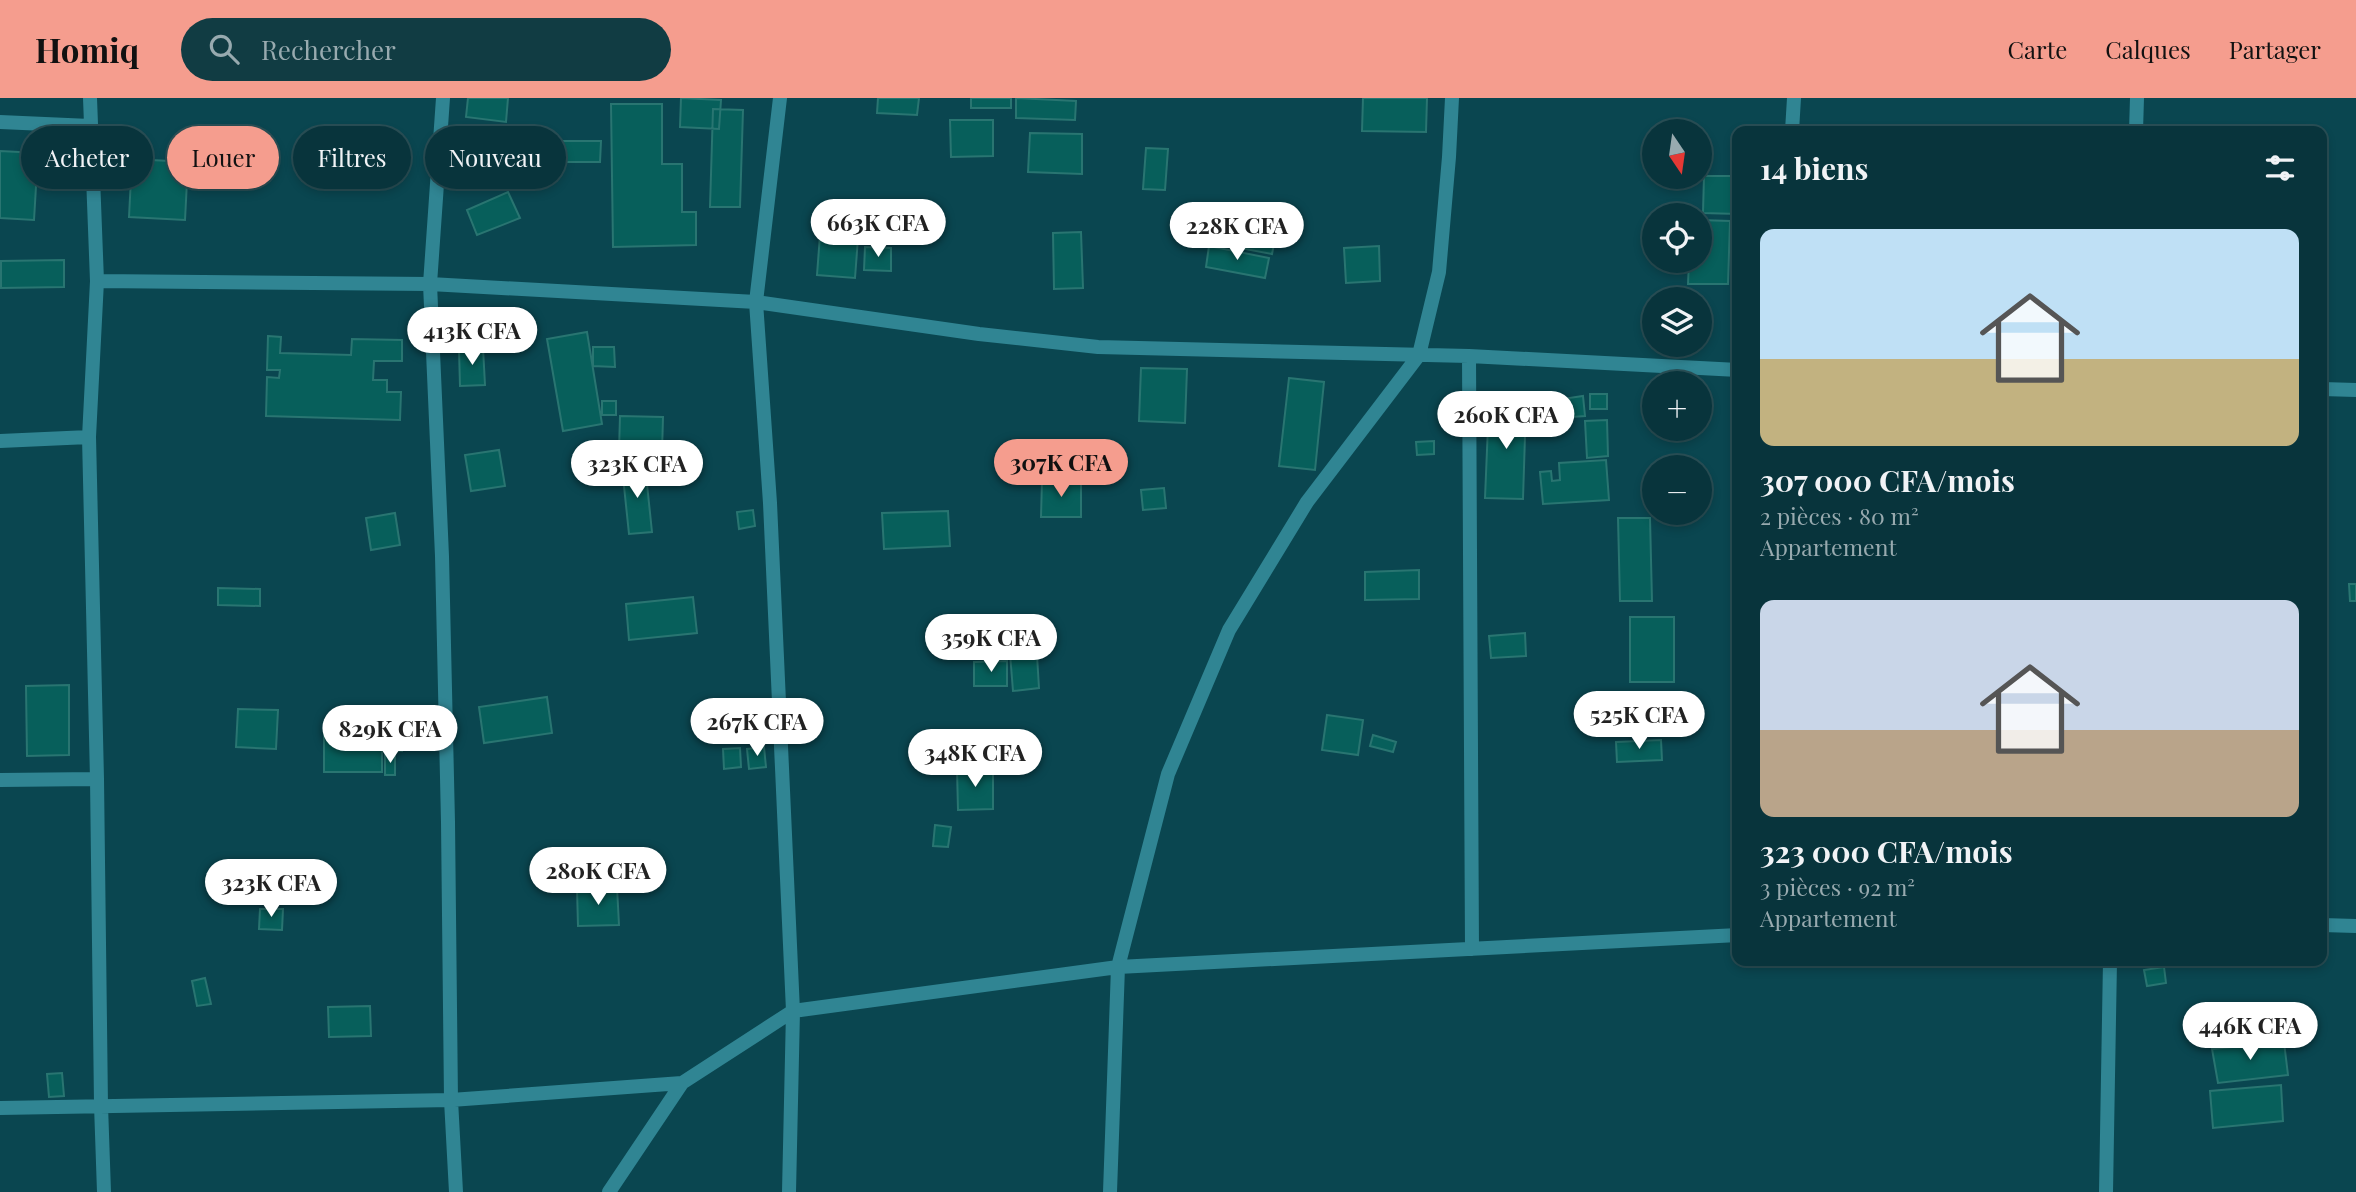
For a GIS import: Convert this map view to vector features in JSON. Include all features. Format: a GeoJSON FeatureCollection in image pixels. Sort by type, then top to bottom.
{"type":"FeatureCollection","features":[{"type":"Feature","properties":{"kind":"street"},"geometry":{"type":"LineString","coordinates":[[0,122],[90,126],[90,98]]}},
{"type":"Feature","properties":{"kind":"street"},"geometry":{"type":"LineString","coordinates":[[443,98],[430,285],[444,635],[451,1100],[456,1192]]}},
{"type":"Feature","properties":{"kind":"street"},"geometry":{"type":"LineString","coordinates":[[780,98],[756,302],[770,503],[793,1011],[789,1192]]}},
{"type":"Feature","properties":{"kind":"street"},"geometry":{"type":"LineString","coordinates":[[1110,1192],[1118,967],[1168,774],[1229,630],[1307,502],[1419,355],[1439,272],[1452,98]]}},
{"type":"Feature","properties":{"kind":"street"},"geometry":{"type":"LineString","coordinates":[[1792,126],[1794,98]]}},
{"type":"Feature","properties":{"kind":"street"},"geometry":{"type":"LineString","coordinates":[[2136,126],[2137,98]]}},
{"type":"Feature","properties":{"kind":"street"},"geometry":{"type":"LineString","coordinates":[[93,189],[97,281],[89,437],[104,1192]]}},
{"type":"Feature","properties":{"kind":"street"},"geometry":{"type":"LineString","coordinates":[[97,281],[430,285],[756,302],[979,334],[1098,347],[1469,356],[1732,370]]}},
{"type":"Feature","properties":{"kind":"street"},"geometry":{"type":"LineString","coordinates":[[1469,356],[1472,949]]}},
{"type":"Feature","properties":{"kind":"street"},"geometry":{"type":"LineString","coordinates":[[2327,389],[2356,390]]}},
{"type":"Feature","properties":{"kind":"street"},"geometry":{"type":"LineString","coordinates":[[0,441],[89,437]]}},
{"type":"Feature","properties":{"kind":"street"},"geometry":{"type":"LineString","coordinates":[[0,780],[97,779]]}},
{"type":"Feature","properties":{"kind":"street"},"geometry":{"type":"LineString","coordinates":[[2327,925],[2356,926]]}},
{"type":"Feature","properties":{"kind":"street"},"geometry":{"type":"LineString","coordinates":[[609,1192],[682,1083],[793,1011],[1118,967],[1732,935]]}},
{"type":"Feature","properties":{"kind":"street"},"geometry":{"type":"LineString","coordinates":[[2106,1192],[2110,966]]}},
{"type":"Feature","properties":{"kind":"street"},"geometry":{"type":"LineString","coordinates":[[0,1108],[451,1100],[682,1083]]}},
{"type":"Feature","properties":{"kind":"building"},"geometry":{"type":"Polygon","coordinates":[[[468,98],[508,98],[506,122],[466,117],[468,98]]]}},
{"type":"Feature","properties":{"kind":"building"},"geometry":{"type":"Polygon","coordinates":[[[681,98],[721,100],[719,129],[680,127],[681,98]]]}},
{"type":"Feature","properties":{"kind":"building"},"geometry":{"type":"Polygon","coordinates":[[[878,98],[919,98],[917,115],[877,113],[878,98]]]}},
{"type":"Feature","properties":{"kind":"building"},"geometry":{"type":"Polygon","coordinates":[[[971,98],[1011,98],[1011,108],[971,108],[971,98]]]}},
{"type":"Feature","properties":{"kind":"building"},"geometry":{"type":"Polygon","coordinates":[[[1016,98],[1076,101],[1075,120],[1016,118],[1016,98]]]}},
{"type":"Feature","properties":{"kind":"building"},"geometry":{"type":"Polygon","coordinates":[[[1363,98],[1427,98],[1426,132],[1362,131],[1363,98]]]}},
{"type":"Feature","properties":{"kind":"building"},"geometry":{"type":"Polygon","coordinates":[[[611,104],[662,104],[662,164],[682,164],[682,212],[696,212],[696,245],[613,247],[611,104]]]}},
{"type":"Feature","properties":{"kind":"building"},"geometry":{"type":"Polygon","coordinates":[[[713,109],[743,110],[740,207],[710,207],[713,109]]]}},
{"type":"Feature","properties":{"kind":"building"},"geometry":{"type":"Polygon","coordinates":[[[950,120],[993,120],[993,156],[951,157],[950,120]]]}},
{"type":"Feature","properties":{"kind":"building"},"geometry":{"type":"Polygon","coordinates":[[[1030,133],[1082,134],[1082,174],[1028,172],[1030,133]]]}},
{"type":"Feature","properties":{"kind":"building"},"geometry":{"type":"Polygon","coordinates":[[[566,141],[601,141],[600,162],[566,162],[566,141]]]}},
{"type":"Feature","properties":{"kind":"building"},"geometry":{"type":"Polygon","coordinates":[[[1146,148],[1168,149],[1165,190],[1143,189],[1146,148]]]}},
{"type":"Feature","properties":{"kind":"building"},"geometry":{"type":"Polygon","coordinates":[[[0,151],[21,152],[21,189],[36,189],[34,220],[0,218],[0,151]]]}},
{"type":"Feature","properties":{"kind":"building"},"geometry":{"type":"Polygon","coordinates":[[[153,160],[167,161],[167,189],[187,189],[185,220],[129,217],[130,189],[153,189],[153,160]]]}},
{"type":"Feature","properties":{"kind":"building"},"geometry":{"type":"Polygon","coordinates":[[[1712,176],[1732,176],[1732,214],[1712,213],[1712,203],[1703,203],[1704,189],[1712,189],[1712,176]]]}},
{"type":"Feature","properties":{"kind":"building"},"geometry":{"type":"Polygon","coordinates":[[[508,192],[520,218],[477,235],[467,210],[508,192]]]}},
{"type":"Feature","properties":{"kind":"building"},"geometry":{"type":"Polygon","coordinates":[[[1712,220],[1730,221],[1728,284],[1688,284],[1688,273],[1712,273],[1712,220]]]}},
{"type":"Feature","properties":{"kind":"building"},"geometry":{"type":"Polygon","coordinates":[[[1264,227],[1277,229],[1272,254],[1208,242],[1210,229],[1262,239],[1264,227]]]}},
{"type":"Feature","properties":{"kind":"building"},"geometry":{"type":"Polygon","coordinates":[[[1081,232],[1083,288],[1054,289],[1053,233],[1081,232]]]}},
{"type":"Feature","properties":{"kind":"building"},"geometry":{"type":"Polygon","coordinates":[[[820,235],[858,238],[855,278],[817,275],[820,235]]]}},
{"type":"Feature","properties":{"kind":"building"},"geometry":{"type":"Polygon","coordinates":[[[1209,246],[1269,258],[1265,278],[1206,267],[1209,246]]]}},
{"type":"Feature","properties":{"kind":"building"},"geometry":{"type":"Polygon","coordinates":[[[1379,246],[1380,281],[1346,283],[1344,248],[1379,246]]]}},
{"type":"Feature","properties":{"kind":"building"},"geometry":{"type":"Polygon","coordinates":[[[865,247],[891,248],[891,271],[864,270],[865,247]]]}},
{"type":"Feature","properties":{"kind":"building"},"geometry":{"type":"Polygon","coordinates":[[[64,260],[64,287],[1,288],[1,261],[64,260]]]}},
{"type":"Feature","properties":{"kind":"building"},"geometry":{"type":"Polygon","coordinates":[[[587,332],[602,424],[563,431],[547,339],[587,332]]]}},
{"type":"Feature","properties":{"kind":"building"},"geometry":{"type":"Polygon","coordinates":[[[268,336],[281,337],[280,353],[351,355],[352,339],[402,340],[402,361],[374,361],[373,380],[387,380],[387,392],[401,392],[400,420],[266,416],[267,377],[279,378],[280,370],[267,370],[268,336]]]}},
{"type":"Feature","properties":{"kind":"building"},"geometry":{"type":"Polygon","coordinates":[[[593,347],[614,347],[615,367],[593,366],[593,347]]]}},
{"type":"Feature","properties":{"kind":"building"},"geometry":{"type":"Polygon","coordinates":[[[483,348],[485,385],[460,386],[459,349],[483,348]]]}},
{"type":"Feature","properties":{"kind":"building"},"geometry":{"type":"Polygon","coordinates":[[[1141,368],[1187,369],[1185,423],[1139,421],[1141,368]]]}},
{"type":"Feature","properties":{"kind":"building"},"geometry":{"type":"Polygon","coordinates":[[[1289,378],[1324,382],[1315,470],[1279,466],[1289,378]]]}},
{"type":"Feature","properties":{"kind":"building"},"geometry":{"type":"Polygon","coordinates":[[[1590,394],[1607,394],[1607,409],[1590,409],[1590,394]]]}},
{"type":"Feature","properties":{"kind":"building"},"geometry":{"type":"Polygon","coordinates":[[[1583,396],[1585,416],[1572,417],[1569,398],[1583,396]]]}},
{"type":"Feature","properties":{"kind":"building"},"geometry":{"type":"Polygon","coordinates":[[[602,401],[616,401],[616,415],[602,415],[602,401]]]}},
{"type":"Feature","properties":{"kind":"building"},"geometry":{"type":"Polygon","coordinates":[[[1489,402],[1526,404],[1523,499],[1485,498],[1489,402]]]}},
{"type":"Feature","properties":{"kind":"building"},"geometry":{"type":"Polygon","coordinates":[[[620,416],[663,417],[662,452],[619,451],[620,416]]]}},
{"type":"Feature","properties":{"kind":"building"},"geometry":{"type":"Polygon","coordinates":[[[1607,420],[1608,456],[1587,458],[1585,421],[1607,420]]]}},
{"type":"Feature","properties":{"kind":"building"},"geometry":{"type":"Polygon","coordinates":[[[1434,441],[1434,454],[1417,455],[1416,442],[1434,441]]]}},
{"type":"Feature","properties":{"kind":"building"},"geometry":{"type":"Polygon","coordinates":[[[499,450],[505,486],[471,491],[465,455],[499,450]]]}},
{"type":"Feature","properties":{"kind":"building"},"geometry":{"type":"Polygon","coordinates":[[[1606,460],[1609,500],[1543,504],[1540,472],[1551,471],[1552,481],[1560,480],[1559,463],[1606,460]]]}},
{"type":"Feature","properties":{"kind":"building"},"geometry":{"type":"Polygon","coordinates":[[[645,465],[652,532],[629,534],[622,467],[645,465]]]}},
{"type":"Feature","properties":{"kind":"building"},"geometry":{"type":"Polygon","coordinates":[[[1042,480],[1081,481],[1081,517],[1041,517],[1042,480]]]}},
{"type":"Feature","properties":{"kind":"building"},"geometry":{"type":"Polygon","coordinates":[[[1164,488],[1166,508],[1143,510],[1141,490],[1164,488]]]}},
{"type":"Feature","properties":{"kind":"building"},"geometry":{"type":"Polygon","coordinates":[[[753,510],[755,526],[739,529],[737,512],[753,510]]]}},
{"type":"Feature","properties":{"kind":"building"},"geometry":{"type":"Polygon","coordinates":[[[948,511],[950,546],[884,549],[882,513],[948,511]]]}},
{"type":"Feature","properties":{"kind":"building"},"geometry":{"type":"Polygon","coordinates":[[[395,513],[400,545],[371,550],[366,518],[395,513]]]}},
{"type":"Feature","properties":{"kind":"building"},"geometry":{"type":"Polygon","coordinates":[[[1618,518],[1642,518],[1642,525],[1650,525],[1652,601],[1620,601],[1618,518]]]}},
{"type":"Feature","properties":{"kind":"building"},"geometry":{"type":"Polygon","coordinates":[[[1419,570],[1419,599],[1365,600],[1365,572],[1419,570]]]}},
{"type":"Feature","properties":{"kind":"building"},"geometry":{"type":"Polygon","coordinates":[[[2349,584],[2356,584],[2356,601],[2350,601],[2349,584]]]}},
{"type":"Feature","properties":{"kind":"building"},"geometry":{"type":"Polygon","coordinates":[[[218,588],[260,589],[260,606],[218,605],[218,588]]]}},
{"type":"Feature","properties":{"kind":"building"},"geometry":{"type":"Polygon","coordinates":[[[693,597],[697,633],[629,640],[626,604],[693,597]]]}},
{"type":"Feature","properties":{"kind":"building"},"geometry":{"type":"Polygon","coordinates":[[[1630,617],[1674,617],[1674,682],[1630,682],[1630,617]]]}},
{"type":"Feature","properties":{"kind":"building"},"geometry":{"type":"Polygon","coordinates":[[[1525,633],[1526,656],[1491,658],[1489,636],[1525,633]]]}},
{"type":"Feature","properties":{"kind":"building"},"geometry":{"type":"Polygon","coordinates":[[[1036,639],[1039,688],[1013,691],[1009,641],[1036,639]]]}},
{"type":"Feature","properties":{"kind":"building"},"geometry":{"type":"Polygon","coordinates":[[[1007,661],[1007,686],[974,686],[974,662],[1007,661]]]}},
{"type":"Feature","properties":{"kind":"building"},"geometry":{"type":"Polygon","coordinates":[[[69,685],[69,755],[27,756],[26,686],[69,685]]]}},
{"type":"Feature","properties":{"kind":"building"},"geometry":{"type":"Polygon","coordinates":[[[547,697],[552,733],[484,743],[479,707],[547,697]]]}},
{"type":"Feature","properties":{"kind":"building"},"geometry":{"type":"Polygon","coordinates":[[[238,709],[278,710],[276,749],[236,747],[238,709]]]}},
{"type":"Feature","properties":{"kind":"building"},"geometry":{"type":"Polygon","coordinates":[[[1327,715],[1363,720],[1358,755],[1322,750],[1327,715]]]}},
{"type":"Feature","properties":{"kind":"building"},"geometry":{"type":"Polygon","coordinates":[[[324,722],[402,722],[402,751],[382,750],[382,772],[324,772],[324,722]]]}},
{"type":"Feature","properties":{"kind":"building"},"geometry":{"type":"Polygon","coordinates":[[[1373,735],[1396,742],[1393,752],[1370,746],[1373,735]]]}},
{"type":"Feature","properties":{"kind":"building"},"geometry":{"type":"Polygon","coordinates":[[[1661,740],[1662,760],[1617,762],[1616,742],[1661,740]]]}},
{"type":"Feature","properties":{"kind":"building"},"geometry":{"type":"Polygon","coordinates":[[[764,747],[766,767],[749,769],[747,749],[764,747]]]}},
{"type":"Feature","properties":{"kind":"building"},"geometry":{"type":"Polygon","coordinates":[[[740,748],[741,767],[724,769],[723,749],[740,748]]]}},
{"type":"Feature","properties":{"kind":"building"},"geometry":{"type":"Polygon","coordinates":[[[385,755],[395,755],[395,775],[385,775],[385,755]]]}},
{"type":"Feature","properties":{"kind":"building"},"geometry":{"type":"Polygon","coordinates":[[[993,768],[993,809],[958,810],[957,769],[993,768]]]}},
{"type":"Feature","properties":{"kind":"building"},"geometry":{"type":"Polygon","coordinates":[[[935,825],[951,827],[948,847],[933,846],[935,825]]]}},
{"type":"Feature","properties":{"kind":"building"},"geometry":{"type":"Polygon","coordinates":[[[617,887],[619,925],[578,926],[577,888],[617,887]]]}},
{"type":"Feature","properties":{"kind":"building"},"geometry":{"type":"Polygon","coordinates":[[[260,909],[283,909],[282,930],[259,929],[260,909]]]}},
{"type":"Feature","properties":{"kind":"building"},"geometry":{"type":"Polygon","coordinates":[[[2164,967],[2166,983],[2147,986],[2144,970],[2164,967]]]}},
{"type":"Feature","properties":{"kind":"building"},"geometry":{"type":"Polygon","coordinates":[[[205,978],[211,1004],[197,1006],[192,981],[205,978]]]}},
{"type":"Feature","properties":{"kind":"building"},"geometry":{"type":"Polygon","coordinates":[[[370,1006],[371,1036],[329,1037],[328,1007],[370,1006]]]}},
{"type":"Feature","properties":{"kind":"building"},"geometry":{"type":"Polygon","coordinates":[[[2284,1042],[2288,1075],[2218,1083],[2212,1049],[2284,1042]]]}},
{"type":"Feature","properties":{"kind":"building"},"geometry":{"type":"Polygon","coordinates":[[[62,1073],[64,1096],[49,1097],[47,1074],[62,1073]]]}},
{"type":"Feature","properties":{"kind":"building"},"geometry":{"type":"Polygon","coordinates":[[[2281,1085],[2283,1121],[2213,1128],[2210,1091],[2281,1085]]]}}]}
